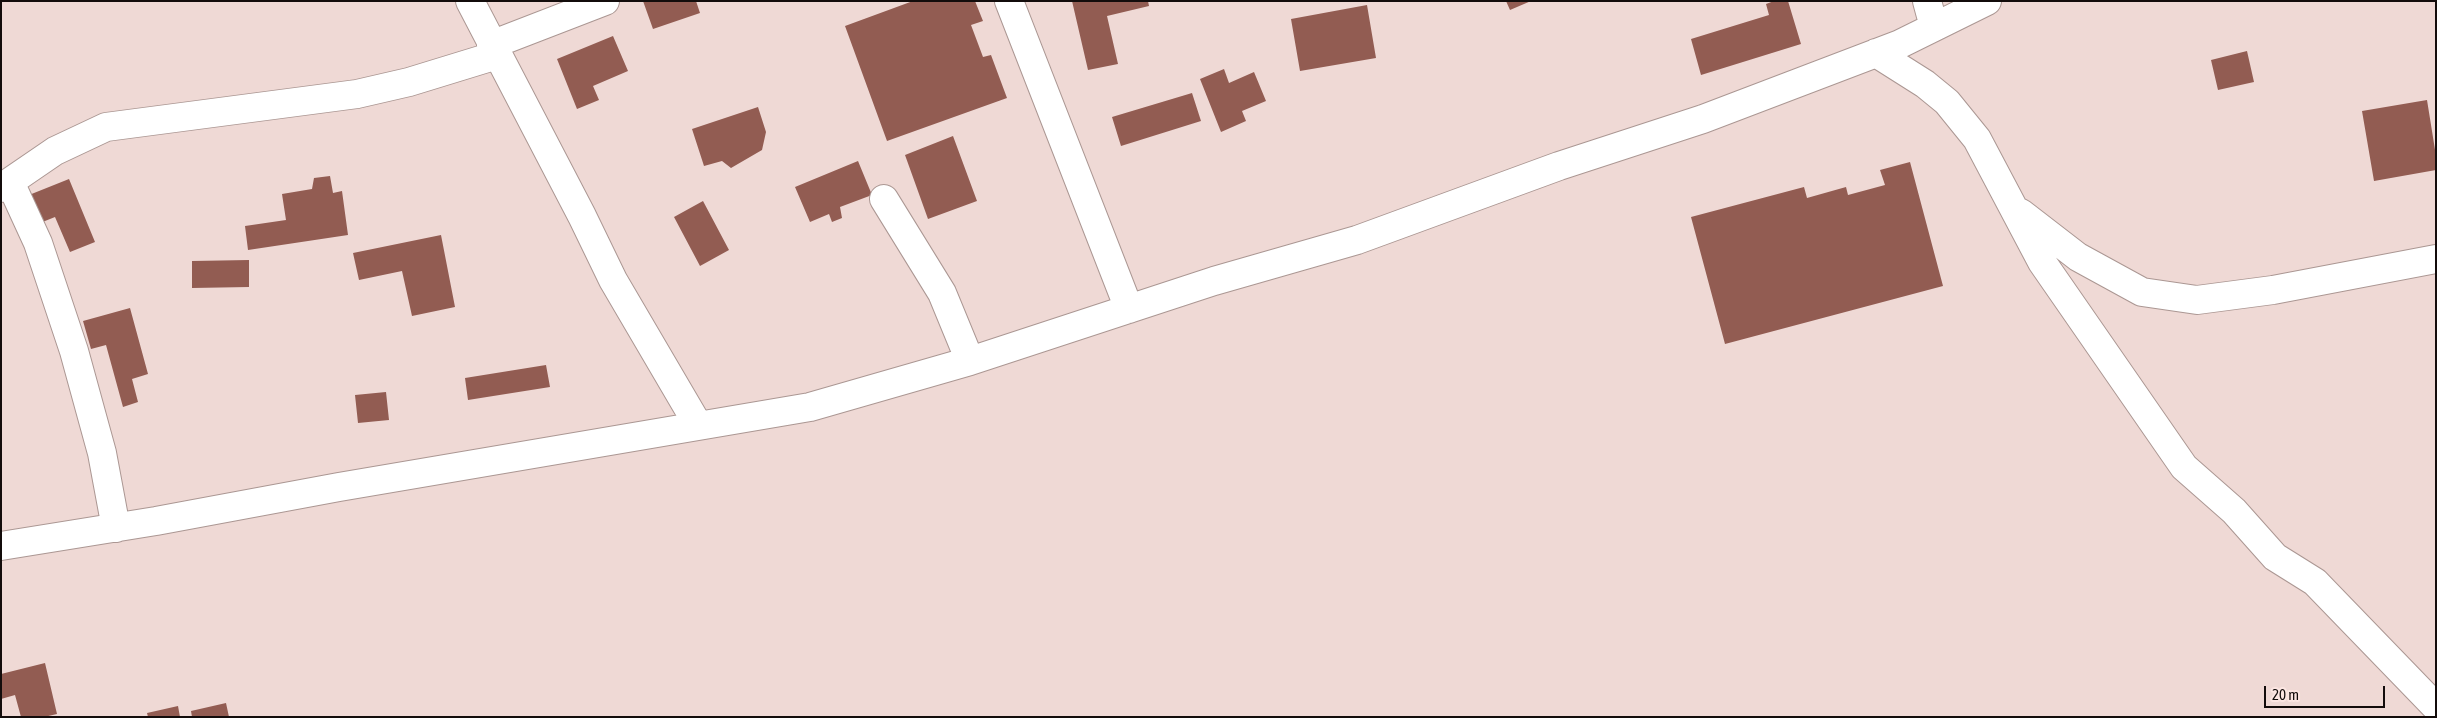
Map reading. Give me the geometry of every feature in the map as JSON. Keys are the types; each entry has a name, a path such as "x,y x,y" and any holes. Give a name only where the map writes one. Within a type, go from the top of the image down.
{"street":[{"path":"470,1 582,216 613,280 657,359 698,425"},
{"path":"116,528 102,453 74,351 38,243 6,185 56,151 106,127 357,94 409,82 494,50 604,1"},
{"path":"1009,1 1128,309"},
{"path":"1,546 116,528 339,487 810,407 970,360 1214,281 1357,240 1559,166 1703,119 1876,53 1931,14 1987,1"},
{"path":"1876,53 1926,84 1947,102 1977,139 2042,262 2184,467 2234,511 2275,557 2315,582 2436,707"},
{"path":"884,199 942,293 970,360"},
{"path":"2013,207 2078,257 2142,292 2198,300 2273,290 2436,258"}],"building":[{"path":"643,1 696,1 700,13 653,29"},
{"path":"913,1 975,1 983,21 971,25 983,57 991,55 1007,98 887,141 845,26"},
{"path":"1072,1 1148,1 1149,6 1107,16 1118,64 1088,70"},
{"path":"1506,1 1531,1 1510,10"},
{"path":"1774,1 1788,1 1801,44 1701,75 1691,39 1769,15 1766,4"},
{"path":"1367,5 1376,58 1300,71 1291,19"},
{"path":"613,36 628,71 593,86 599,100 577,109 557,59"},
{"path":"2247,51 2254,82 2218,90 2211,60"},
{"path":"1224,69 1229,83 1254,72 1266,101 1242,111 1246,121 1221,132 1200,79"},
{"path":"1192,93 1201,121 1121,146 1112,117"},
{"path":"2427,100 2436,156 2436,170 2374,181 2362,111"},
{"path":"758,107 766,132 762,150 731,168 722,161 704,166 692,129"},
{"path":"953,136 977,201 928,219 905,155"},
{"path":"858,161 872,195 840,207 842,218 832,222 829,214 810,222 795,187"},
{"path":"1910,162 1943,286 1725,344 1691,217 1804,187 1807,198 1846,187 1848,195 1885,185 1880,170"},
{"path":"330,176 333,193 342,191 348,235 248,250 245,226 286,220 282,194 312,189 314,178"},
{"path":"69,179 95,242 70,252 55,217 40,223 29,195"},
{"path":"703,201 729,250 700,266 674,217"},
{"path":"441,235 455,307 412,316 402,271 359,280 353,253"},
{"path":"249,260 249,287 192,288 192,261"},
{"path":"130,308 148,374 132,379 138,402 123,407 106,345 91,349 83,321"},
{"path":"546,365 550,387 468,400 465,378"},
{"path":"386,392 389,420 358,423 355,395"},
{"path":"45,663 57,714 44,717 21,717 15,695 1,699 1,674"},
{"path":"226,703 229,717 192,717 191,711"},
{"path":"178,706 180,717 148,717 147,713"}]}
